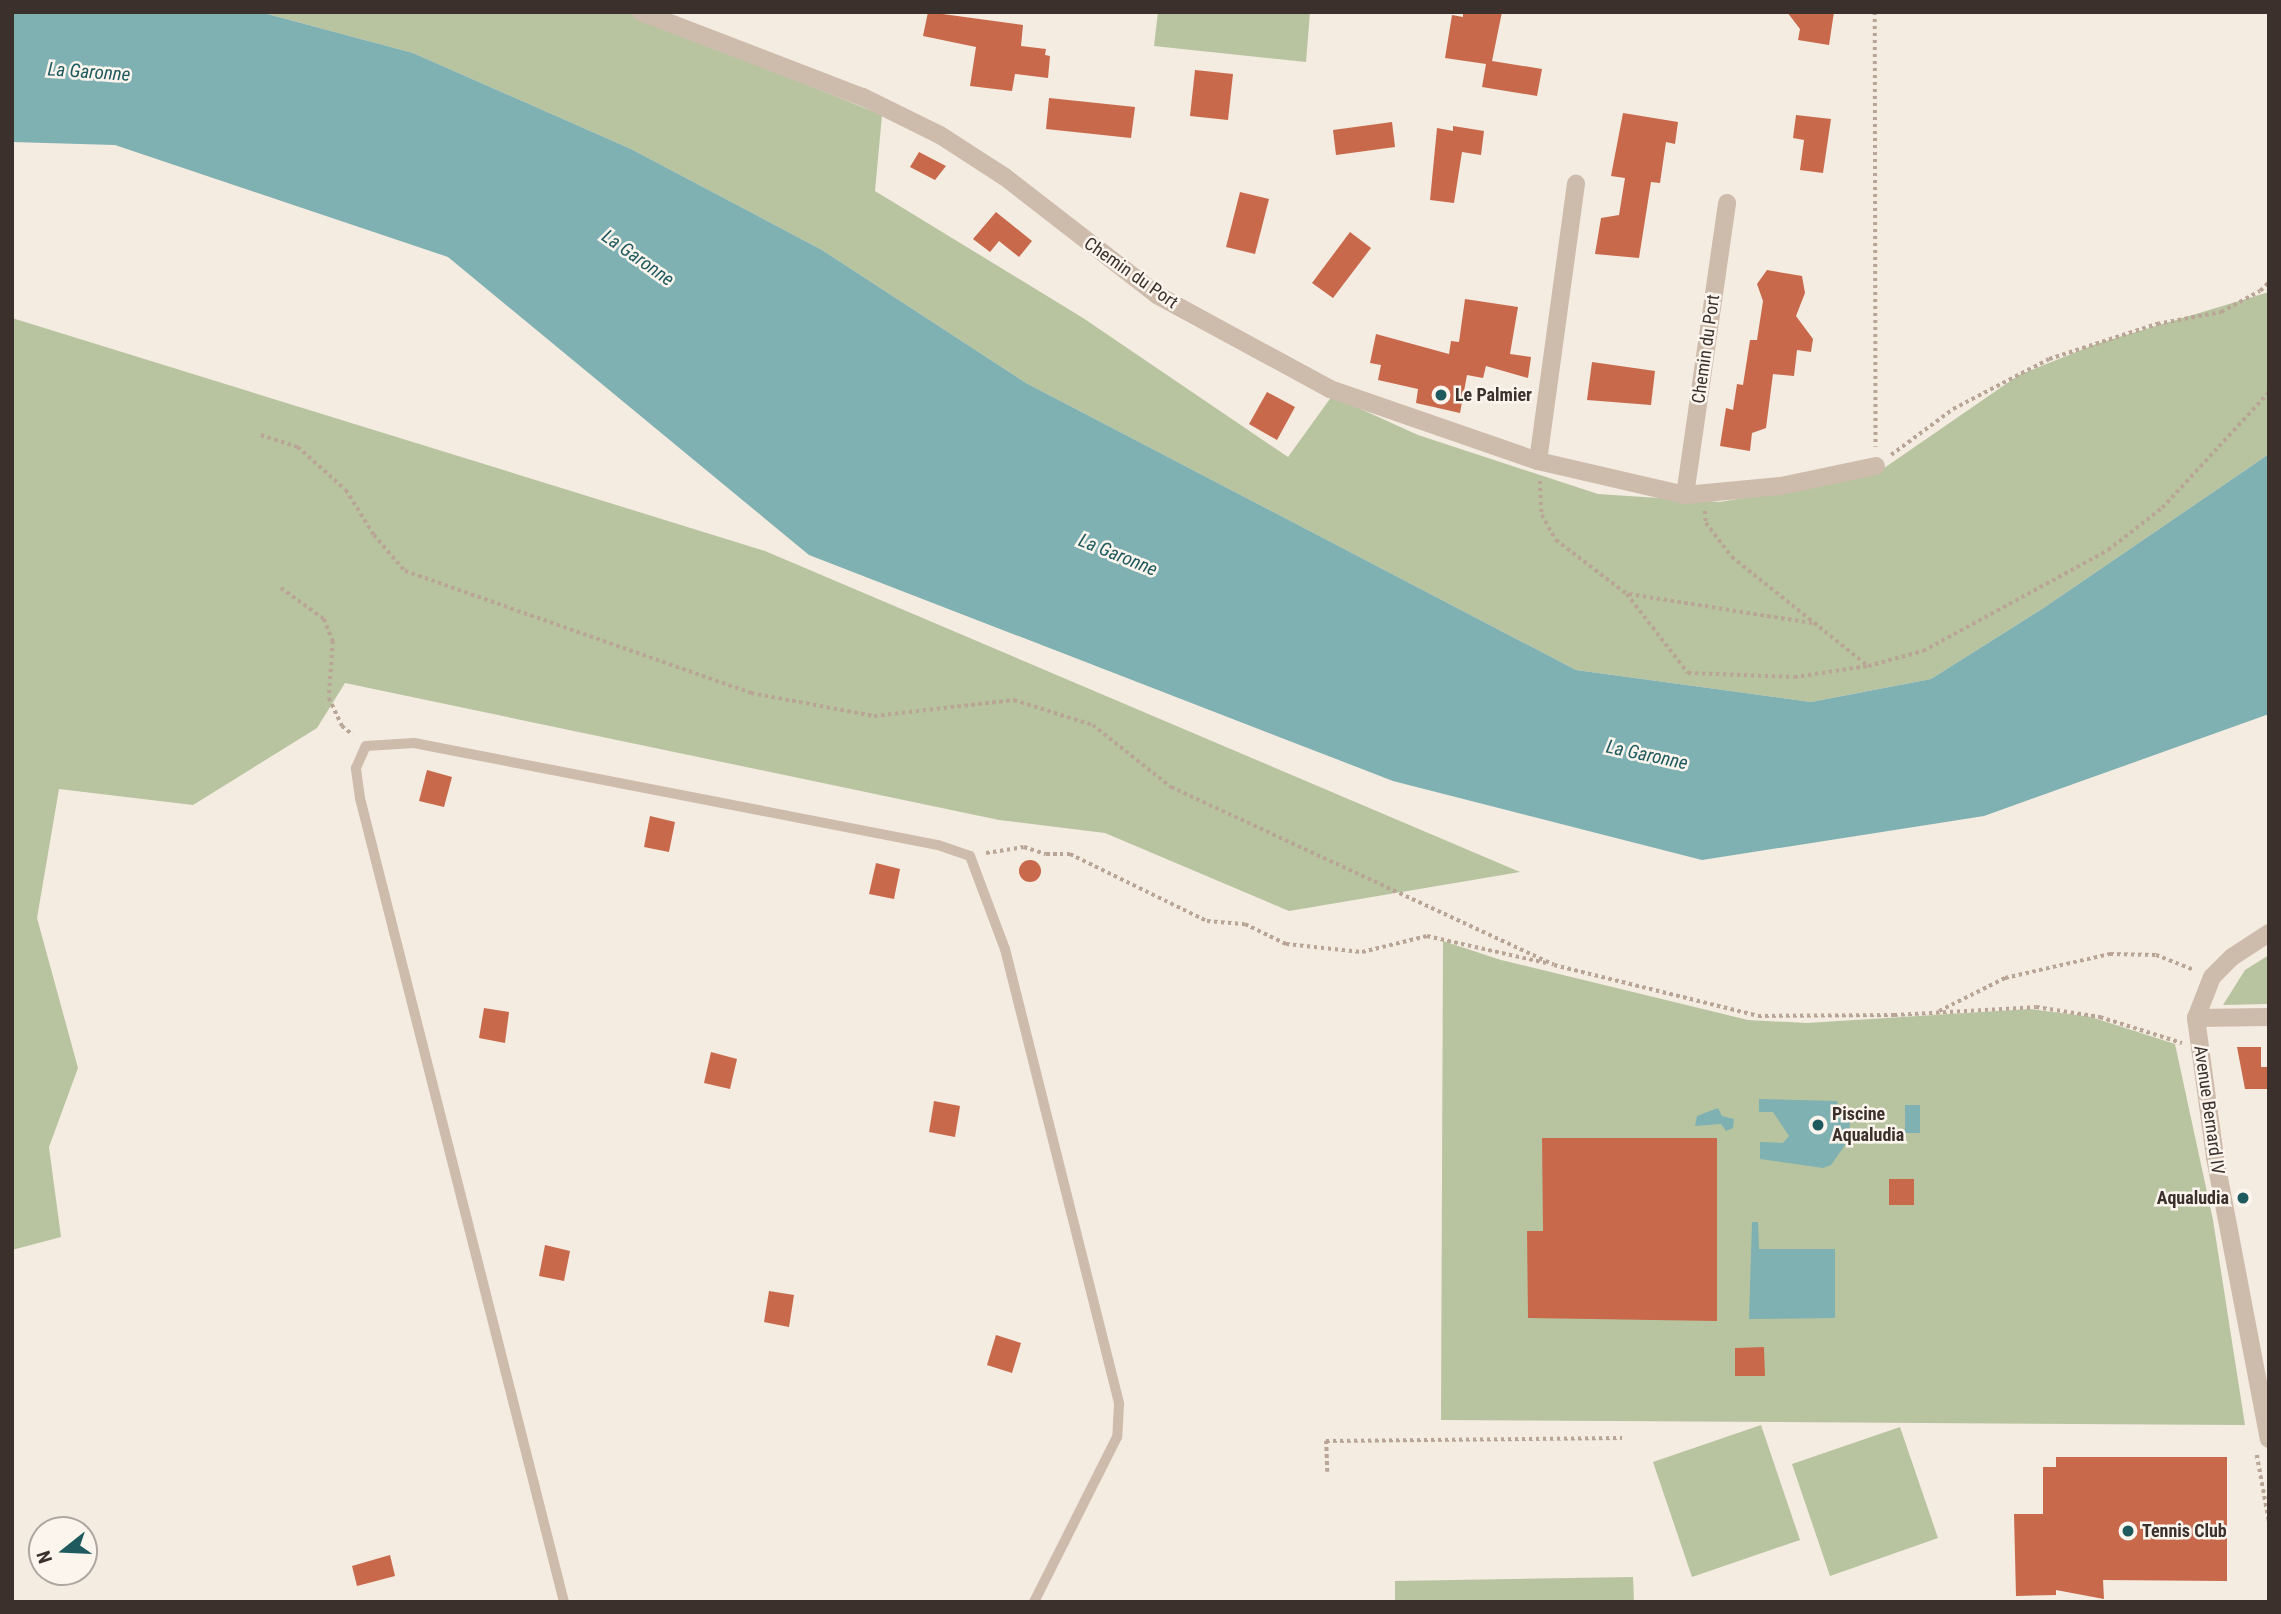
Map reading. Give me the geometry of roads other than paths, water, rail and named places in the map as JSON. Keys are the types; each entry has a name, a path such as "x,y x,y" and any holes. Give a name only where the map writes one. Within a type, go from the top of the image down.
{"street":[{"name":"Chemin du Port","path":"641,12 863,97 940,135 1005,177 1157,295 1331,389 1538,461 1685,495 1782,486 1876,466"},
{"path":"1538,461 1576,184"},
{"name":"Chemin du Port","path":"1685,495 1727,203"},
{"name":"Avenue Bernard IV","path":"2269,933 2240,950 2212,977 2196,1018 2215,1157 2261,1351 2269,1439"},
{"path":"2196,1018 2269,1017"}],"lane":[{"path":"564,1602 360,798 356,768 366,746 427,746 938,845 970,856 1005,948 1119,1404 1117,1437 1034,1602"}],"water":[{"name":"La Garonne","path":"12,12 260,12 413,53 631,149 822,250 1026,383 1576,670 1811,702 1931,679 2045,607 2269,454 2269,714 1984,816 1702,860 1393,781 809,555 448,257 115,145 12,142"},
{"path":"1759,1099 1837,1101 1841,1114 1851,1116 1848,1141 1831,1165 1823,1168 1760,1159 1760,1142 1783,1143 1789,1136 1773,1112 1759,1112"},
{"path":"1905,1105 1920,1105 1920,1133 1905,1133"},
{"path":"1718,1108 1722,1116 1734,1119 1733,1128 1726,1131 1721,1124 1695,1126 1697,1116"},
{"path":"1752,1222 1758,1222 1759,1249 1835,1249 1835,1318 1749,1319"}],"place":[{"name":"Le Palmier","path":"1441,395"},
{"name":"Piscine Aqualudia","path":"1818,1125"},
{"name":"Aqualudia","path":"2243,1198"},
{"name":"Tennis Club","path":"2128,1531"}]}
